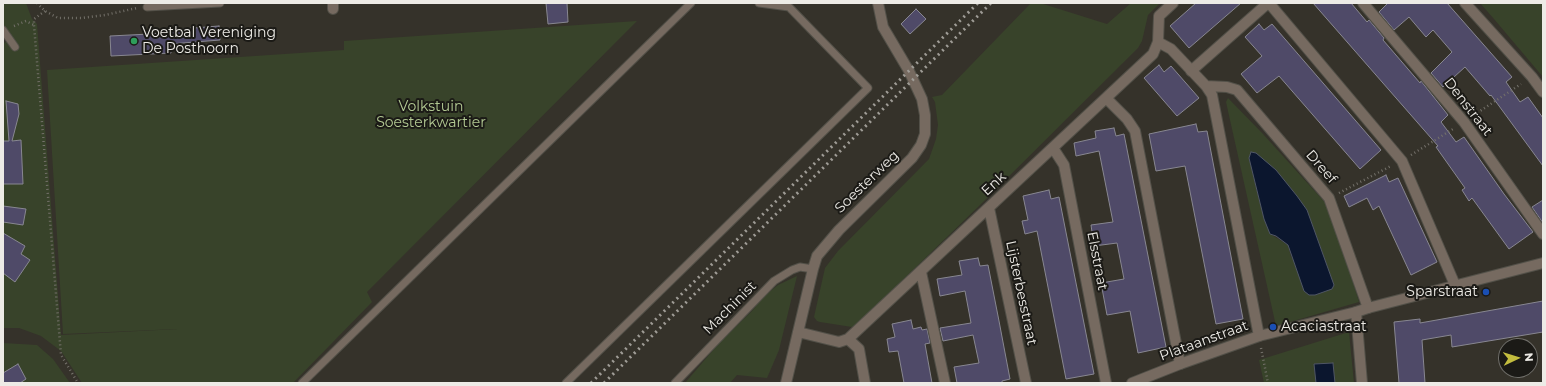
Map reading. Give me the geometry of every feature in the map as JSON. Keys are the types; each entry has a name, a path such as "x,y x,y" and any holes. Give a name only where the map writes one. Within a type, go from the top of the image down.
{"street":[{"name":"Soesterweg","path":"786,383 817,256 839,230 912,158 921,146 925,134 925,115 922,99 909,71 883,27 878,3"},
{"path":"1173,3 1159,16 1158,42 1171,49 1206,86 1212,95 1259,336"},
{"path":"1191,71 1269,3 1402,161 1455,285"},
{"name":"Denstraat","path":"1363,3 1464,122 1543,234"},
{"path":"1465,3 1532,77 1543,92"},
{"name":"Enk","path":"848,339 1152,54 1158,42"},
{"name":"Dreef","path":"1206,86 1227,87 1237,90 1329,198 1368,308"},
{"path":"1106,98 1127,119 1135,131 1180,364"},
{"name":"Elsstraat","path":"1053,148 1064,165 1106,383"},
{"name":"Lijsterbesstraat","path":"989,208 1026,383"},
{"name":"Plataanstraat","path":"1132,383 1259,336 1543,263"},
{"path":"921,272 945,383"},
{"path":"1356,312 1362,383"},
{"path":"798,332 839,342 848,339 859,349 865,383"}],"lane":[{"path":"147,7 220,3"},
{"path":"302,383 691,3"},
{"path":"566,383 868,88 789,7 760,3"},
{"path":"4,30 15,48"},
{"name":"Machinist","path":"675,383 774,281 796,268 800,267 813,269"}],"path":[{"path":"37,3 45,11 58,18 81,18 147,7"},
{"path":"45,11 34,19 34,25 60,355 78,383"},
{"path":"4,30 26,21 34,25"},
{"path":"1329,198 1402,161 1532,77"},
{"path":"1259,336 1268,383"}],"green space":[{"name":"Volkstuin Soesterkwartier","path":"3,3 26,3 32,19 37,24 61,335 178,329 63,334 47,70 344,50 344,41 637,21 367,292 372,302 293,383 82,383 61,351 41,336 19,328 3,328 3,44 9,39 3,30"},
{"path":"1031,3 1040,3 1107,24 1131,3 1160,3 1148,15 1142,41 1138,48 977,208 855,326 852,327 817,321 814,317 825,268 838,251 929,159 936,139 938,125 935,102 932,97 942,95"},
{"path":"1480,3 1543,3 1543,77 1494,19"},
{"path":"1228,98 1330,208 1359,302 1276,326 1226,102","holes":["1251,152 1276,170 1307,210 1334,285 1332,289 1291,257 1288,245 1270,234 1264,219 1249,158"]},
{"path":"797,276 779,350 767,378 737,375 730,383 685,383 720,342 752,311 763,297 778,285"},
{"path":"1349,332 1354,383 1335,383 1333,363 1315,364 1316,383 1264,383 1259,360"},
{"path":"3,343 37,345 53,359 70,383 3,383"}],"water":[{"path":"1251,152 1256,153 1276,170 1307,210 1334,285 1332,289 1315,295 1309,295 1304,291 1288,245 1276,236 1270,234 1264,219 1249,158"},
{"path":"1333,363 1335,383 1316,383 1314,364"}],"building":[{"path":"546,3 567,3 568,22 548,24"},
{"path":"1196,3 1241,3 1189,48 1170,26"},
{"path":"1313,3 1351,3 1367,22 1369,20 1384,38 1383,40 1420,83 1421,81 1448,115 1441,122 1456,142 1464,137 1533,232 1509,249 1472,198 1469,201 1462,190 1465,188 1436,147 1438,146"},
{"path":"1388,3 1447,3 1512,77 1506,82 1520,102 1528,97 1543,118 1543,166 1491,95 1490,96 1465,67 1443,87 1431,73 1452,52 1433,30 1426,37 1409,17 1394,30 1379,12"},
{"path":"916,9 926,19 910,34 901,24"},
{"path":"1259,24 1264,30 1272,24 1381,150 1360,169 1279,76 1257,93 1241,74 1262,56 1245,37"},
{"path":"219,26 220,40 170,44 171,53 111,56 110,36 169,33 169,30"},
{"path":"1159,65 1164,72 1171,66 1199,98 1177,116 1144,78"},
{"path":"6,101 18,104 19,114 12,141 21,140 23,184 3,184 3,141 9,141"},
{"path":"1196,124 1198,132 1207,131 1243,319 1216,324 1185,166 1156,171 1149,134"},
{"path":"1114,128 1116,136 1124,134 1166,347 1138,353 1130,311 1107,315 1101,283 1124,279 1117,243 1094,246 1091,225 1113,222 1099,151 1076,156 1074,143 1096,138 1095,131"},
{"path":"1386,175 1389,182 1398,178 1437,262 1411,275 1379,206 1373,210 1367,198 1349,207 1344,196"},
{"path":"1049,190 1051,199 1059,197 1094,374 1066,379 1037,231 1025,234 1022,221 1028,220 1023,196"},
{"path":"1543,200 1543,223 1532,207"},
{"path":"3,206 26,209 23,225 3,222"},
{"path":"3,233 25,246 21,254 30,260 15,282 3,273"},
{"path":"978,258 980,266 988,265 999,321 1010,379 1002,381 1002,383 957,383 954,367 979,363 973,335 943,341 940,328 971,323 965,291 940,296 937,279 962,275 959,261"},
{"path":"1543,301 1543,332 1498,338 1498,339 1452,347 1451,335 1422,340 1425,383 1399,383 1394,322 1420,319 1420,323"},
{"path":"911,320 913,329 921,327 922,330 927,329 930,343 925,344 932,383 904,383 898,351 889,352 887,339 895,337 892,324"},
{"path":"18,364 26,379 20,383 3,383 3,373"}],"railway":[{"path":"591,383 978,3"},
{"path":"604,383 991,3"}],"place":[{"name":"Voetbal Vereniging De Posthoorn","path":"134,41"},
{"name":"Sparstraat","path":"1486,292"},
{"name":"Acaciastraat","path":"1273,327"}]}
